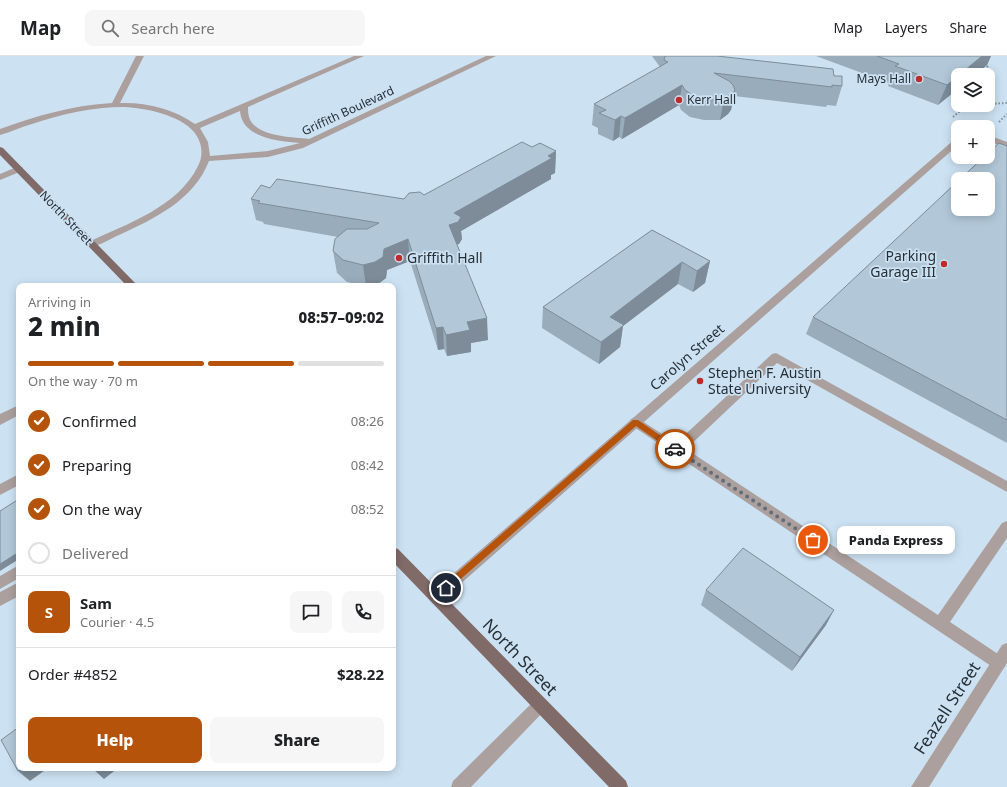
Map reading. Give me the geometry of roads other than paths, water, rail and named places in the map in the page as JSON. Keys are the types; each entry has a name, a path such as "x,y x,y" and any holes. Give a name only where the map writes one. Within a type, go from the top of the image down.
{"main road":[{"name":"North Street","path":"0,150 130,283"},
{"name":"North Street","path":"396,556 620,787"}],"street":[{"path":"115,105 140,56"},
{"path":"195,127 360,56"},
{"name":"Griffith Boulevard","path":"205,159 278,152 311,141 492,56"},
{"path":"0,132 58,113 95,106 115,105 134,105 154,109 178,117 195,127 203,140 206,149 205,159 198,176 178,197 164,208 91,244"},
{"path":"244,106 243,114 245,119 255,129 281,138 311,141"},
{"path":"995,141 1007,145"},
{"name":"Carolyn Street","path":"436,597 951,147"},
{"path":"0,177 19,169"},
{"path":"677,450 776,357 1007,487"},
{"path":"0,420 16,411"},
{"path":"635,422 940,624 1003,656"},
{"path":"0,490 16,481"},
{"path":"940,624 1007,527"},
{"path":"0,583 16,573"},
{"path":"0,600 16,590"},
{"name":"Feazell Street","path":"920,787 1003,656"},
{"path":"459,787 540,705"}],"place":[{"name":"Mays Hall","path":"919,79"},
{"name":"Kerr Hall","path":"679,100"},
{"name":"Griffith Hall","path":"399,258"},
{"name":"Parking Garage III","path":"944,264"},
{"name":"Stephen F. Austin State University","path":"700,381"},
{"name":"Panda Express","path":"813,540"}]}
